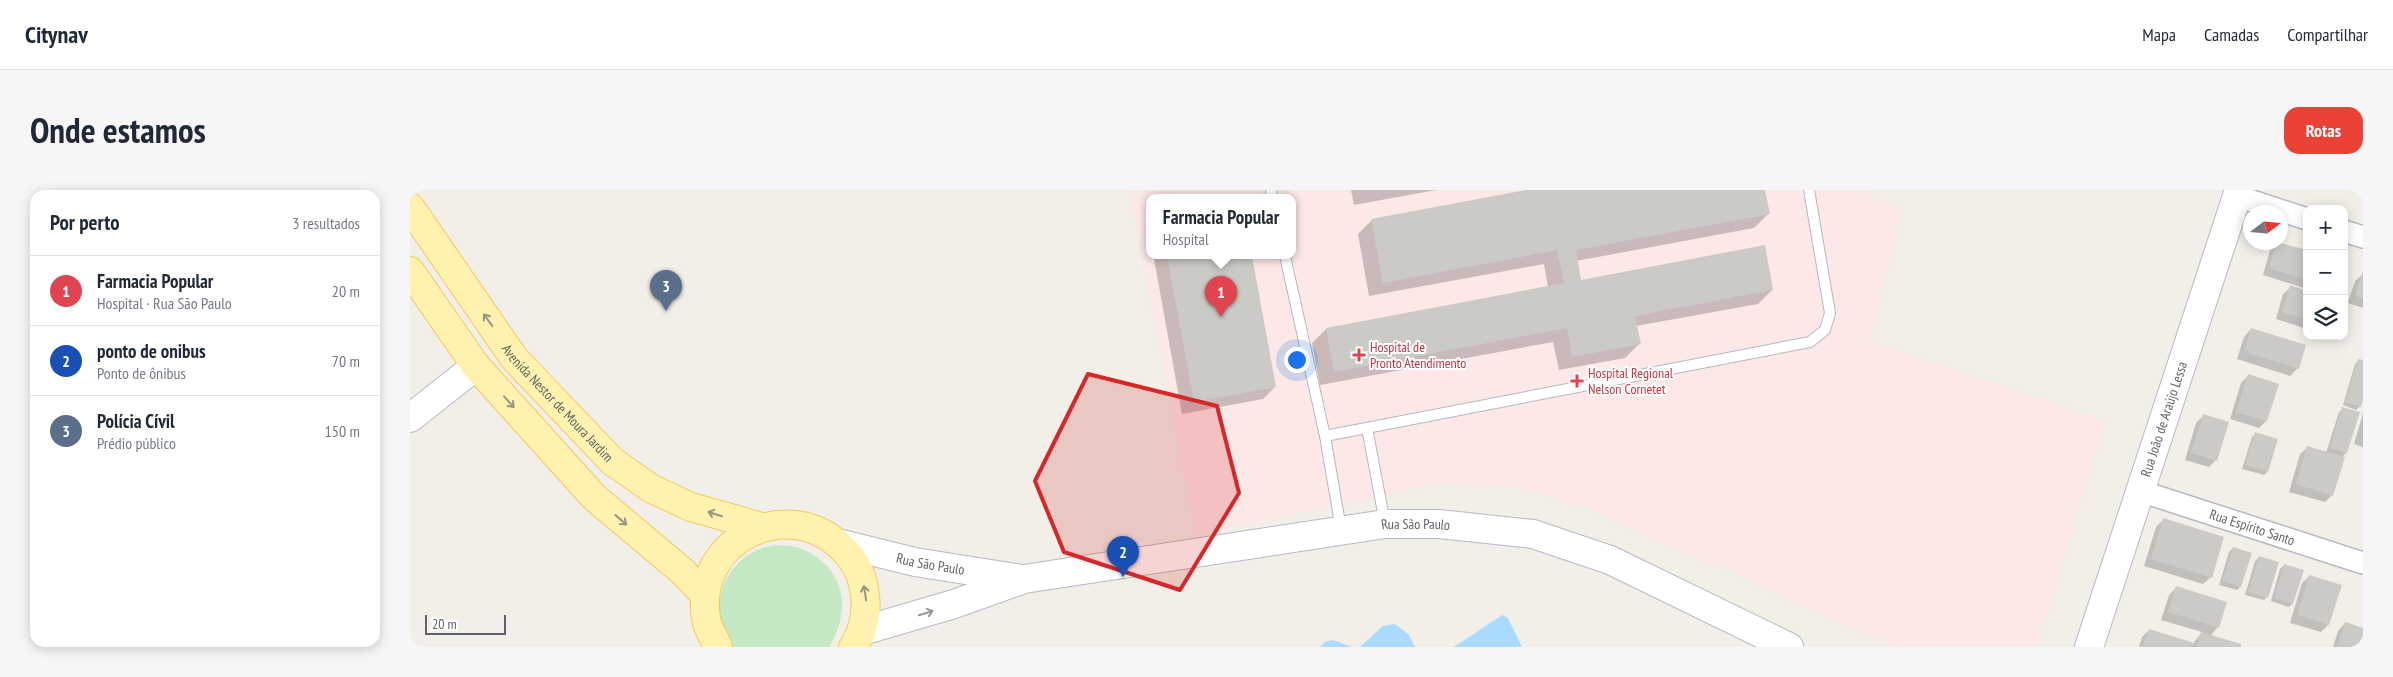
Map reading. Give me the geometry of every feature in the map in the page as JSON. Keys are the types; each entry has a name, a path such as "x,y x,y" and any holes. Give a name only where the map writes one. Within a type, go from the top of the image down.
{"main road":[{"name":"Avenida Nestor de Moura Jardim","path":"410,207 514,358 613,462 652,489 691,507 762,527"},
{"path":"410,271 476,366 594,497 682,571 706,595"},
{"name":"Avenida Nestor de Moura Jardim","path":"718,647 708,623 706,595 709,577 720,557 738,538 762,527 789,523 815,529 838,543 853,560 863,580 866,603 858,641"}],"street":[{"path":"2238,193 2303,217"},
{"name":"Rua João de Araújo Lessa","path":"2089,647 2238,193"},
{"path":"2348,232 2363,238"},
{"path":"410,418 476,366"},
{"name":"Rua Espírito Santo","path":"2140,490 2363,564"},
{"name":"Rua São Paulo","path":"858,641 1024,579 1385,524 1438,524 1533,534 1610,560 1789,647"},
{"name":"Rua São Paulo","path":"838,543 915,562 1024,579"}],"lane":[{"path":"1325,436 1810,342 1825,330 1830,313 1810,190"},
{"path":"1286,259 1325,436 1341,530"},
{"path":"1367,428 1385,524"}],"highlighted area":[{"path":"1088,374 1217,406 1239,493 1180,590 1064,552 1035,481"}],"shaded area":[{"name":"Hospital Regional Nelson Cornetet","path":"1129,190 1871,190 1870,198 1903,207 1870,342 2105,421 2037,647 1896,647 1586,508 1524,488 1436,484 1197,535"}],"green space":[{"path":"775,545 796,547 814,556 826,565 835,577 840,589 841,617 829,647 733,647 726,634 721,621 720,608 725,582 741,560 755,551"}],"water":[{"path":"1502,615 1508,618 1522,647 1454,647"},
{"path":"1395,624 1409,635 1415,647 1360,647 1383,626"},
{"path":"1333,640 1352,647 1320,647 1325,642"}],"building":[{"path":"1526,190 1765,190 1770,214 1576,250 1581,280 1765,245 1773,290 1635,316 1641,344 1572,357 1567,328 1334,372 1326,328 1564,283 1557,250 1383,283 1371,219"},
{"path":"2288,245 2303,249 2303,279 2269,268 2275,250 2288,250"},
{"path":"1168,259 1253,259 1276,387 1194,402"},
{"path":"2363,270 2363,298 2355,296"},
{"path":"2290,285 2303,290 2303,318 2282,312"},
{"path":"2251,328 2306,345 2299,369 2244,352"},
{"path":"2358,359 2363,360 2363,400 2361,407 2345,402"},
{"path":"2248,374 2279,384 2267,421 2236,412"},
{"path":"2342,407 2360,412 2347,453 2330,448"},
{"path":"2203,414 2229,422 2217,461 2191,453"},
{"path":"2255,432 2278,439 2268,472 2245,465"},
{"path":"2307,446 2345,457 2333,496 2296,484"},
{"path":"2163,518 2224,537 2212,578 2151,559"},
{"path":"2233,547 2252,553 2241,587 2222,581"},
{"path":"2259,556 2279,562 2268,598 2248,592"},
{"path":"2284,564 2304,570 2293,604 2274,598"},
{"path":"2309,575 2342,585 2329,625 2297,615"},
{"path":"2176,586 2227,602 2219,628 2168,612"},
{"path":"2345,622 2363,628 2363,647 2337,647"},
{"path":"2149,629 2194,643 2193,647 2143,647"},
{"path":"2201,632 2241,644 2241,647 2196,647"}],"place":[{"name":"Polícia Cívil","path":"666,311"},
{"name":"Farmacia Popular","path":"1221,317"},
{"name":"Hospital de Pronto Atendimento","path":"1359,355"},
{"name":"Hospital Regional Nelson Cornetet","path":"1577,381"},
{"name":"ponto de onibus","path":"1123,577"}]}
